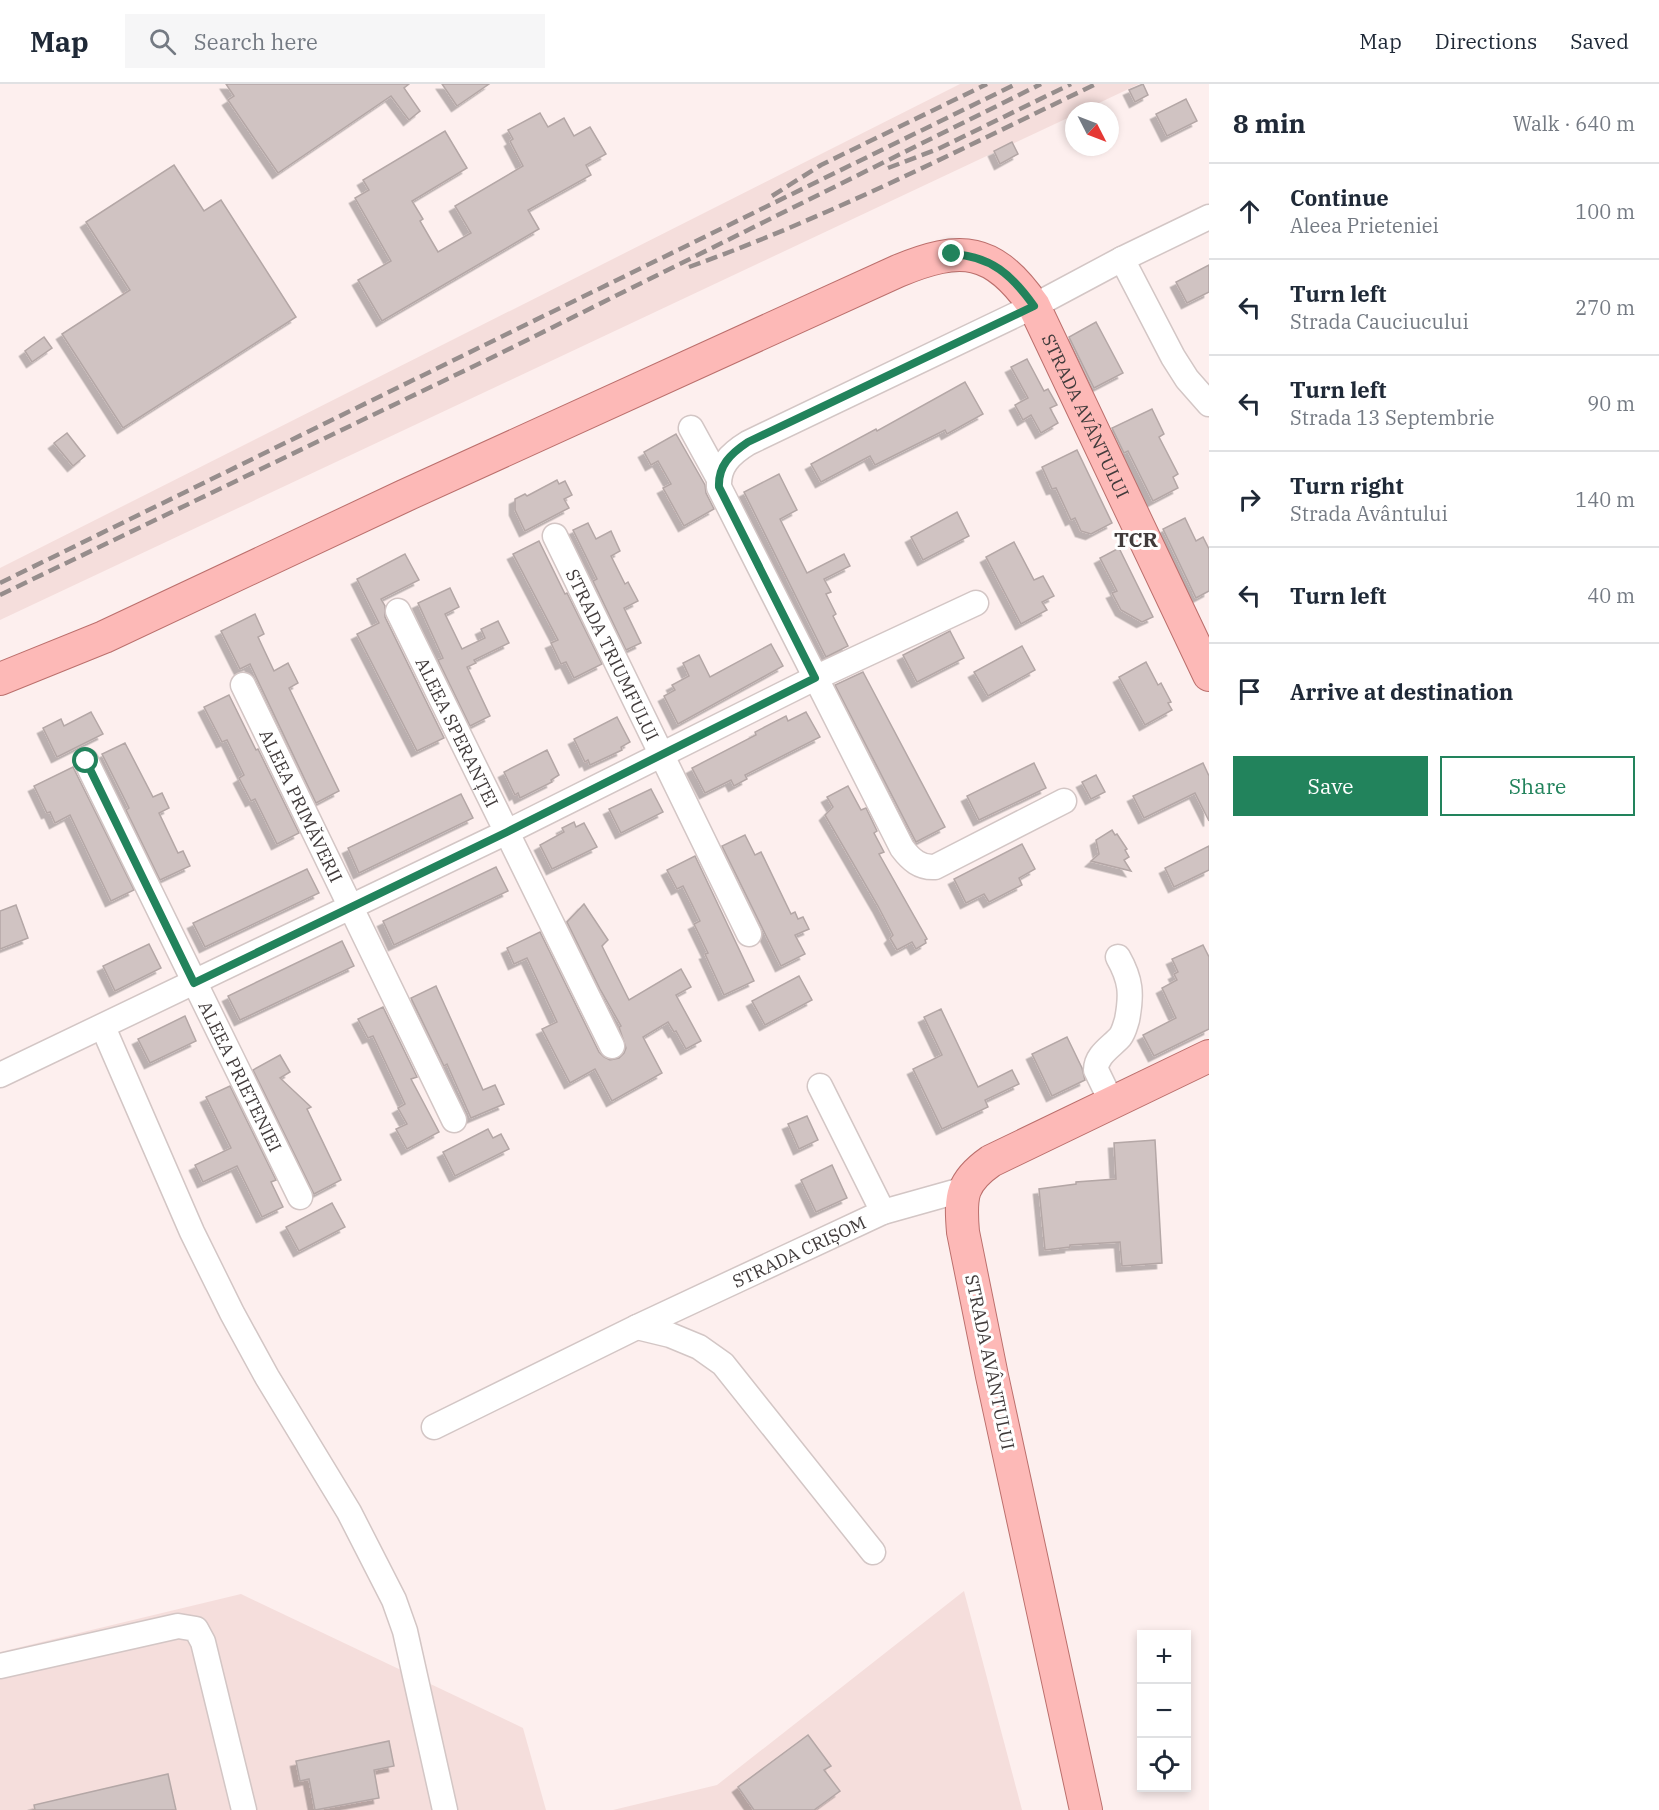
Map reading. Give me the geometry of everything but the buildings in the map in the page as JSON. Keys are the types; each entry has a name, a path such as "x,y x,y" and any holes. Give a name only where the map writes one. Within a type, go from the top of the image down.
{"main road":[{"name":"STRADA AVÂNTULUI","path":"0,679 104,637 404,496 898,271 927,259 952,254 970,255 996,266 1018,284 1034,306 1209,675"},
{"path":"965,1189 974,1173 991,1161 1209,1056"},
{"name":"STRADA AVÂNTULUI","path":"965,1189 961,1208 963,1232 1086,1810"}],"street":[{"path":"1064,801 935,867 927,867 910,859 902,848 719,487 723,469 748,442 1034,306 1122,259 1209,217"},
{"path":"1122,259 1173,357 1207,399"},
{"path":"691,428 723,469"},
{"name":"STRADA TRIUMFULUI","path":"555,536 749,934"},
{"path":"0,1075 507,832 815,678 976,603"},
{"name":"ALEEA SPERANȚEI","path":"398,611 612,1046"},
{"name":"ALEEA PRIMĂVERII","path":"243,685 454,1120"},
{"name":"ALEEA PRIETENIEI","path":"86,761 300,1197"},
{"path":"1112,1103 1096,1070 1096,1065 1101,1056 1123,1034 1128,1015 1130,988 1127,974 1118,957"},
{"path":"103,1027 192,1232 232,1313 267,1377 349,1512 394,1600 405,1631 445,1810"},
{"path":"820,1086 883,1212"},
{"name":"STRADA CRIȘOM","path":"434,1427 637,1327 883,1212 965,1189"},
{"path":"637,1327 669,1335 699,1347 723,1364 873,1552"},
{"path":"0,1666 178,1626 196,1629 203,1642 244,1810"}],"shaded area":[{"path":"960,84 1139,84 1101,102 1065,102 1065,119 0,620 0,568"},
{"path":"964,1591 1022,1810 613,1810 717,1785"},
{"path":"241,1594 523,1728 546,1810 0,1810 0,1652"}],"railway":[{"path":"772,196 821,165 987,84"},
{"path":"0,583 1016,84"},
{"path":"0,595 497,355 1041,84"},
{"path":"888,168 938,149 1071,84"},
{"path":"689,267 844,204 1096,84"}],"district":[{"name":"TCR","path":"1136,539"}],"route":[{"path":"86,761 194,983 507,832 815,678 719,487 721,468 735,451 748,442 1034,306 1018,284 996,266 970,255 952,254"}]}
